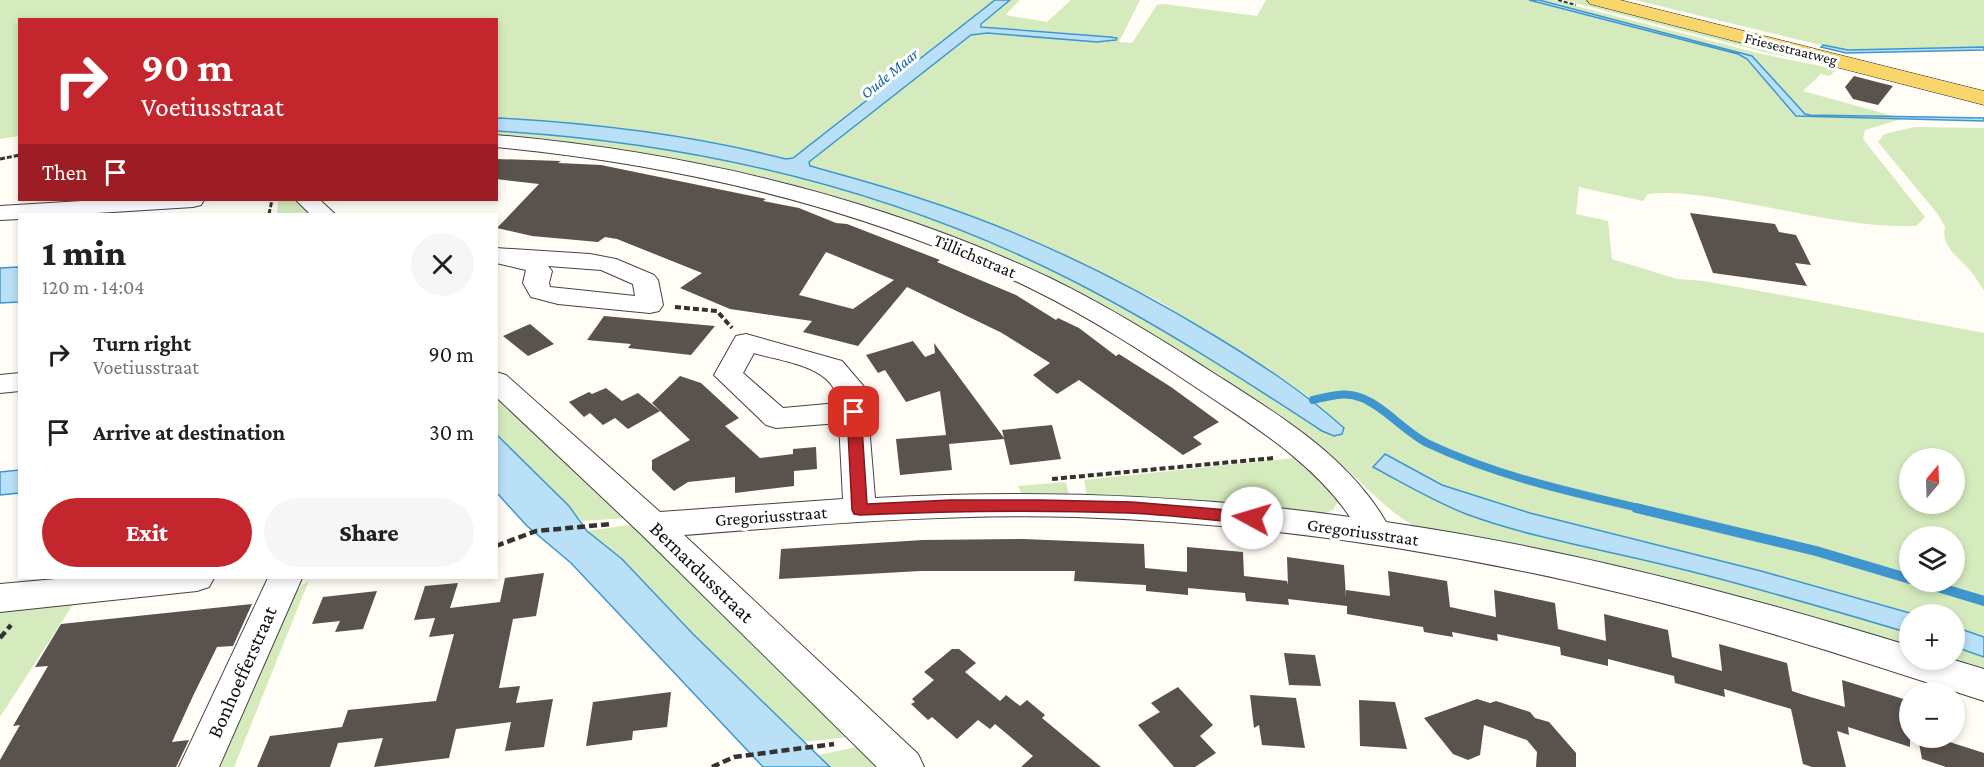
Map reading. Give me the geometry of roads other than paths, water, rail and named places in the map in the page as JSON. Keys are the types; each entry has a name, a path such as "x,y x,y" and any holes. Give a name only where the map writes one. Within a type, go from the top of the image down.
{"main road":[{"name":"Friesestraatweg","path":"1597,0 1984,98"}],"street":[{"name":"Tillichstraat","path":"498,141 588,149 711,170 831,201 935,238 1042,285 1113,323 1222,392 1308,455 1333,476 1359,505 1376,534"},
{"path":"0,213 178,201"},
{"path":"309,201 322,213"},
{"path":"498,255 607,264 645,280 650,305 558,296 540,292 536,283 539,271 535,265 498,256"},
{"path":"854,412 776,418 728,375 746,342 831,367 852,389 854,412 860,510"},
{"path":"0,384 18,382"},
{"name":"Bernardusstraat","path":"498,383 653,525 904,767"},
{"name":"Gregoriusstraat","path":"653,525 951,506 1132,508 1275,520 1491,552 1689,596 1826,635 1984,685"},
{"path":"0,598 92,583 175,579"},
{"name":"Bonhoefferstraat","path":"200,767 285,579"}],"water":[{"path":"995,0 1010,0 981,24 981,27 1117,38 1097,42 987,33 971,35 809,162 810,166 892,189 996,225 1108,276 1180,315 1298,390 1344,428 1342,434 1334,436 1322,431 1168,334 1073,281 935,220 864,196 720,159 572,137 498,131 498,118 642,131 715,143 786,159 793,158"},
{"path":"1529,0 1539,0 1752,56 1805,114 1984,118 1984,121 1796,116 1747,59 1738,54"},
{"path":"1823,45 1848,50 1984,47 1984,50 1846,53 1821,47"},
{"path":"18,267 18,302 0,303 0,268"},
{"path":"498,436 569,506 587,531 622,559 693,634 830,767 763,767 571,563 527,526 498,494"},
{"path":"1385,454 1442,485 1530,513 1761,571 1899,610 1899,630 1735,583 1492,523 1418,492 1373,467"},
{"path":"18,470 18,493 0,495 0,472"},
{"path":"1965,630 1984,637 1984,657 1965,650"}],"waterway":[{"path":"1313,400 1338,395 1356,396 1379,407 1420,439 1455,455 1534,482 1643,509"},
{"path":"1636,508 1816,551 1899,576"},
{"path":"1954,592 1984,601"}],"water label":[{"name":"Oude Maar","path":"889,73"}]}
